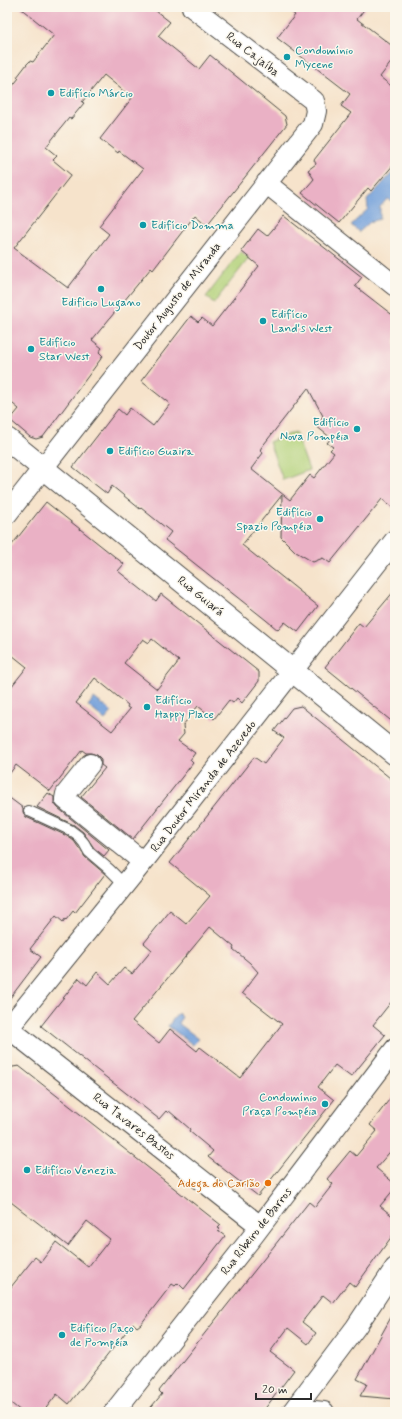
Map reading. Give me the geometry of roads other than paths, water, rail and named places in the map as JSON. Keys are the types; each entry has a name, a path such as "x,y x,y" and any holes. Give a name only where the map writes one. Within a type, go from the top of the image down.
{"street":[{"name":"Rua Cajaíba","path":"192,7 314,102"},
{"name":"Doutor Augusto de Miranda","path":"7,514 42,467 313,124 316,111 314,102"},
{"path":"266,182 395,286"},
{"name":"Rua Guiará","path":"7,439 395,754"},
{"name":"Rua Doutor Miranda de Azevedo","path":"7,1028 125,885 395,540"},
{"path":"90,764 66,794 65,799 143,862"},
{"name":"Rua Tavares Bastos","path":"7,1028 260,1226"},
{"name":"Rua Ribeiro de Barros","path":"114,1412 260,1226 395,1049"},
{"path":"294,1411 356,1326 395,1268"},
{"path":"294,1411 324,1412"}],"lane":[{"path":"29,811 70,830 78,836 89,852 125,885"}],"water":[{"path":"395,170 395,201 394,202 387,199 380,207 380,219 370,222 359,232 351,225 368,209 367,200"},
{"path":"94,698 112,712 105,720 88,706"},
{"path":"178,1013 182,1017 178,1023 199,1039 193,1045 168,1026"}],"place":[{"name":"Condomínio Mycene","path":"287,57"},
{"name":"Edifício Márcio","path":"51,93"},
{"name":"Edifício Domma","path":"143,225"},
{"name":"Edifício Lugano","path":"101,289"},
{"name":"Edifício Land's West","path":"263,321"},
{"name":"Edifício Star West","path":"31,349"},
{"name":"Edifício Nova Pompéia","path":"357,429"},
{"name":"Edifício Guaira","path":"110,451"},
{"name":"Edifício Spazio Pompéia","path":"320,519"},
{"name":"Edifício Happy Place","path":"147,707"},
{"name":"Condomínio Praça Pompéia","path":"325,1104"},
{"name":"Edifício Venezia","path":"27,1170"},
{"name":"Adega do Carlão","path":"268,1183"},
{"name":"Edifício Paço de Pompéia","path":"62,1335"}]}
